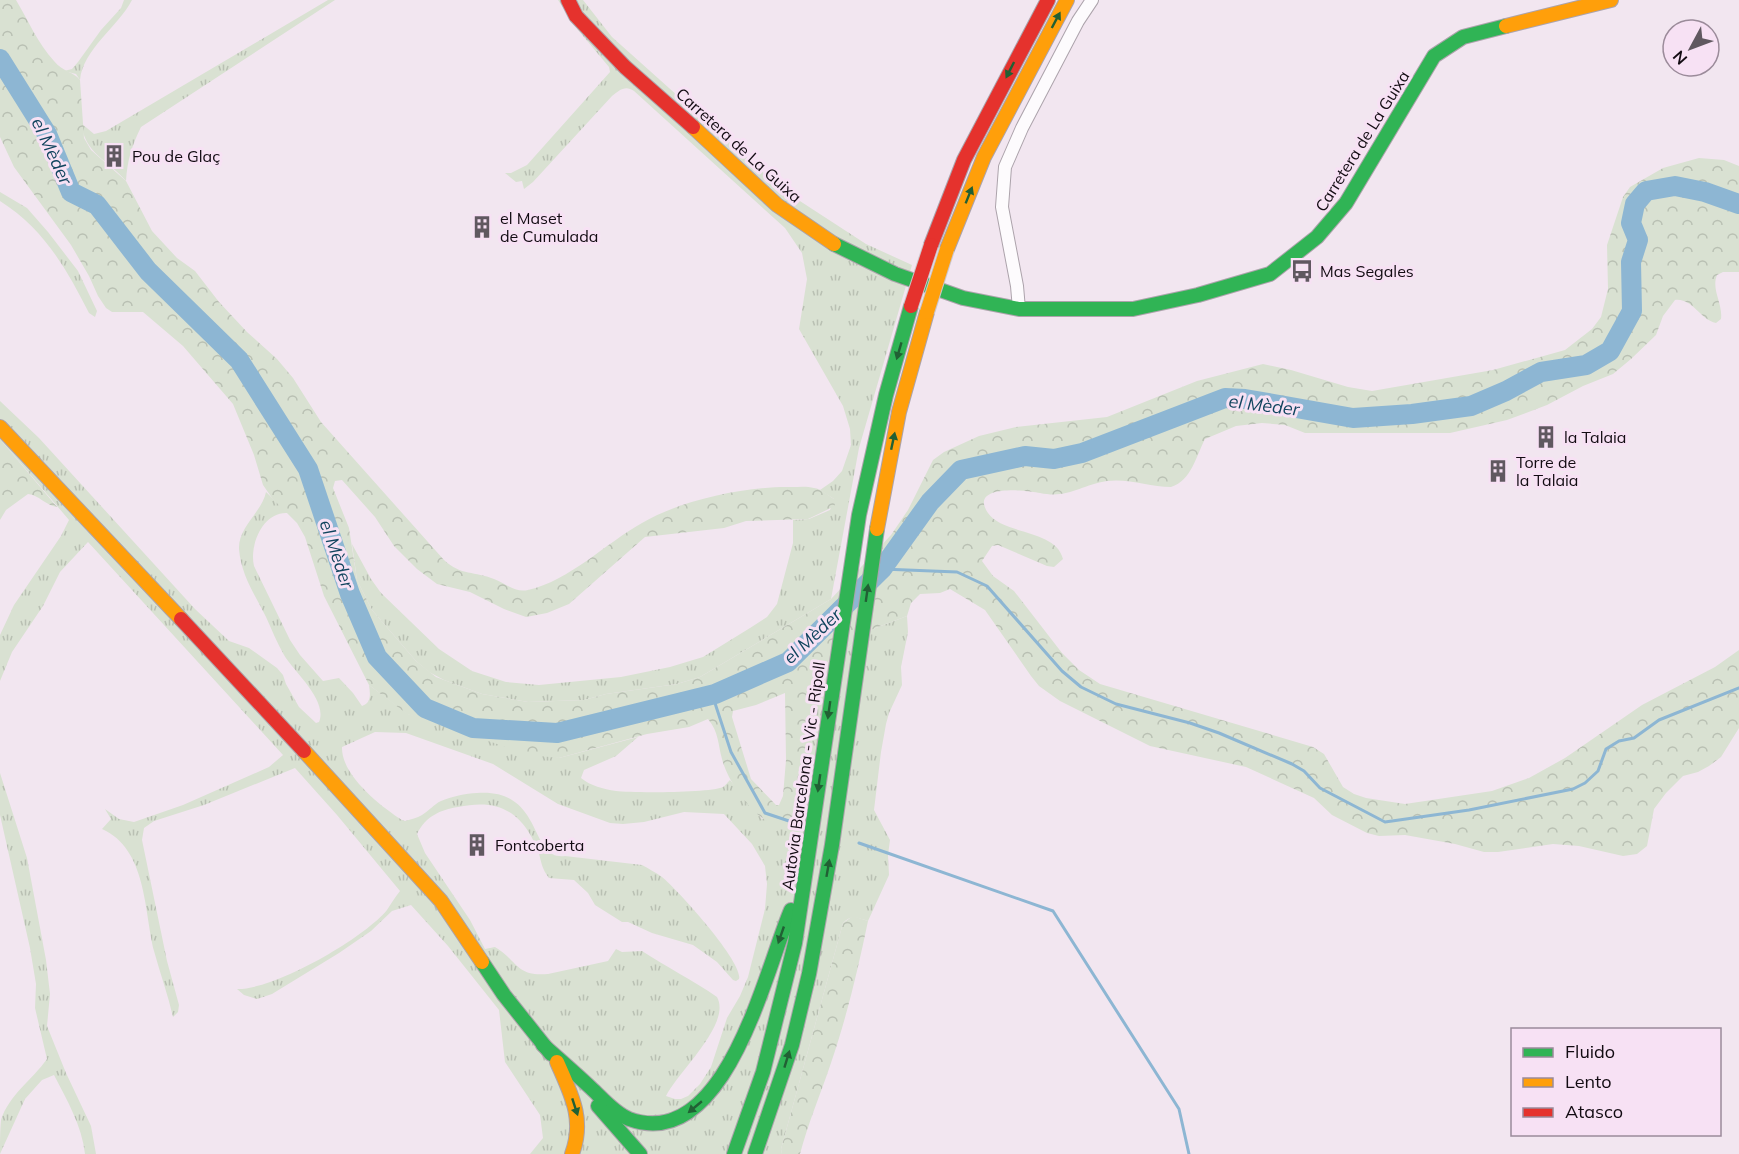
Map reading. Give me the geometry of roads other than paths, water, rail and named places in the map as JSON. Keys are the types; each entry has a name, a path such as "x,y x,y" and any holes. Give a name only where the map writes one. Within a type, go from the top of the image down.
{"main road":[{"name":"Carretera de La Guixa","path":"568,0 576,16 610,52 777,205 835,245 895,274 963,298 1019,309 1133,309 1198,295 1270,274 1317,237 1346,203 1434,56 1463,37 1611,0"},
{"name":"Autovia Barcelona - Vic - Ripoll","path":"734,1154 763,1072 795,943 859,515 886,395 931,245 964,160 1048,0"},
{"path":"755,1154 792,1045 809,974 832,845 881,499 899,412 947,249 984,157 1067,0"},
{"path":"0,427 237,678 441,901 504,995 543,1045 640,1154"},
{"path":"543,1045 613,1108 631,1120 642,1123 671,1122 690,1112 714,1086 730,1062 749,1025 786,920 804,881"},
{"path":"557,1062 578,1117 579,1134 572,1154"},
{"path":"770,1154 780,1106 775,1098"}],"street":[{"path":"1019,309 1017,286 1002,207 1005,167 1022,128 1078,21 1092,0"}],"waterway":[{"name":"el Mèder","path":"0,59 47,134 71,192 97,205 148,271 239,360 308,469 350,594 377,657 425,708 473,728 557,733 715,694 788,662 882,569 930,502 961,470 1025,456 1054,459 1082,453 1225,398 1245,399 1353,418 1412,414 1471,406 1541,372 1586,365 1610,351 1632,311 1631,262 1638,240 1631,223 1635,204 1646,191 1675,186 1705,192 1739,204"},
{"path":"882,569 957,572 987,586 1062,671 1081,687 1116,704 1219,733 1292,764 1304,771 1320,788 1385,822 1469,810 1573,789 1585,783 1598,771 1606,749 1619,741 1634,738 1659,720 1739,688"},
{"path":"712,694 731,752 765,813 789,821"},
{"path":"859,843 1053,911 1179,1109 1189,1154"}],"place":[{"name":"Pou de Glaç","path":"114,156"},
{"name":"el Maset de Cumulada","path":"482,227"},
{"name":"Mas Segales","path":"1302,271"},
{"name":"la Talaia","path":"1546,437"},
{"name":"Torre de la Talaia","path":"1498,471"},
{"name":"Fontcoberta","path":"477,845"}]}
